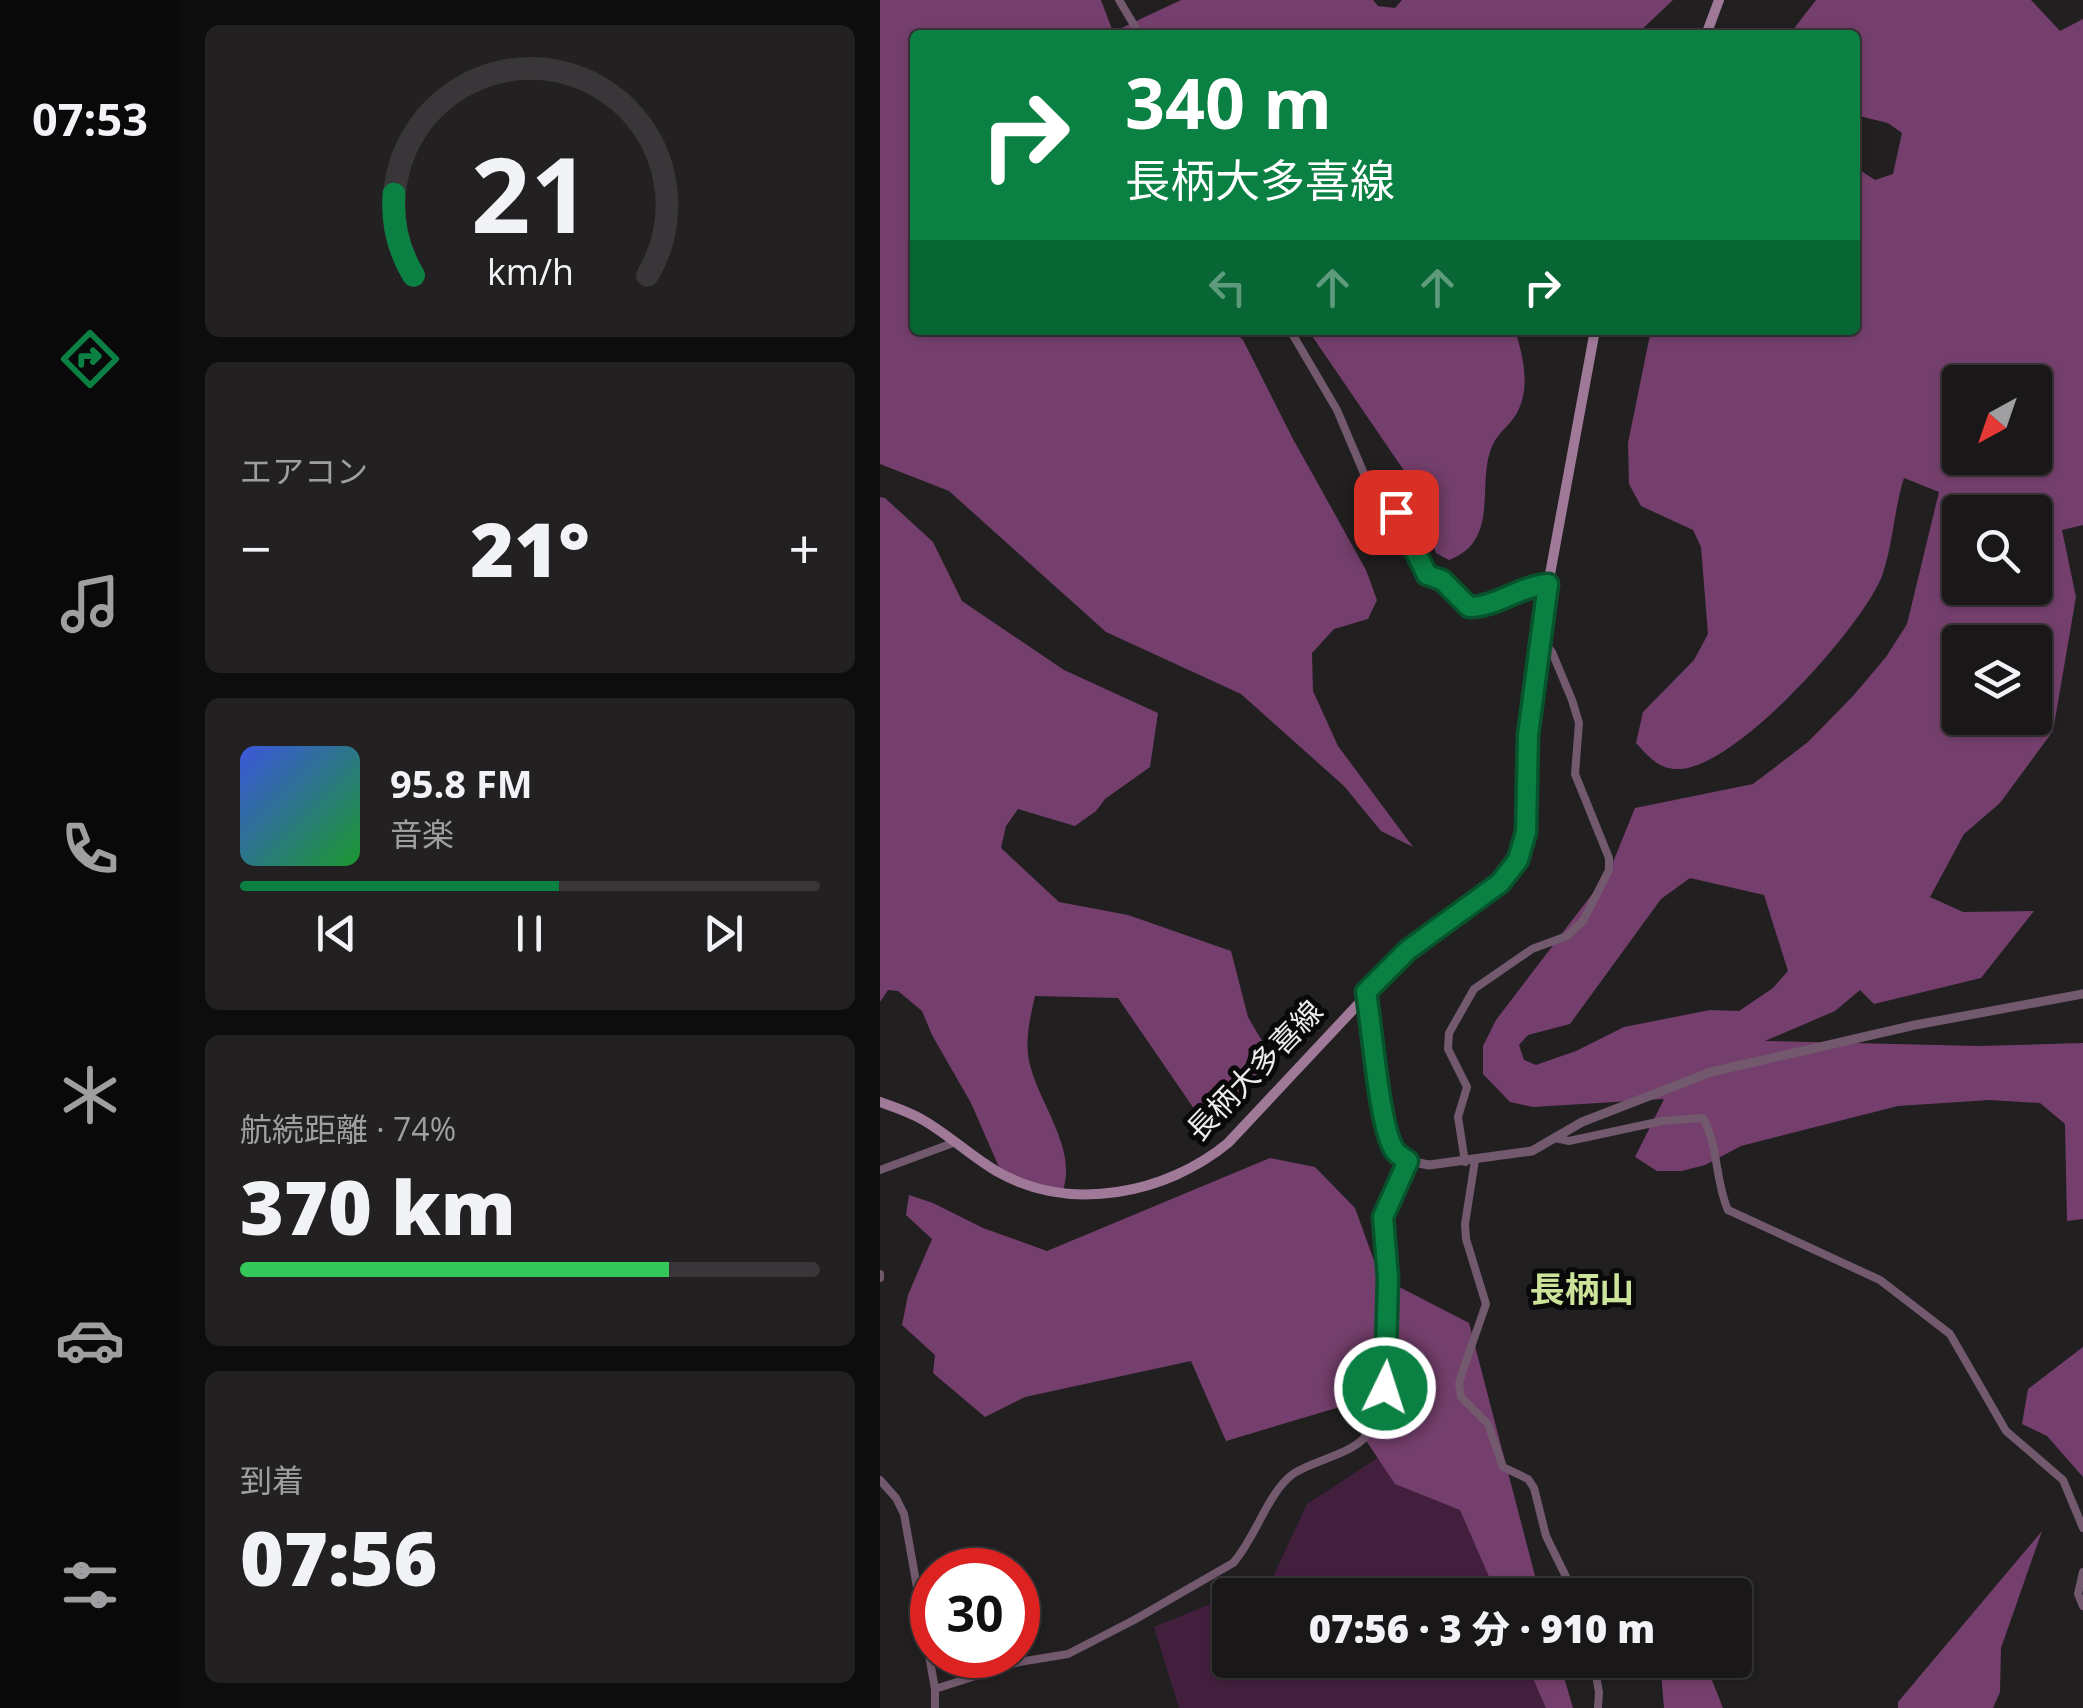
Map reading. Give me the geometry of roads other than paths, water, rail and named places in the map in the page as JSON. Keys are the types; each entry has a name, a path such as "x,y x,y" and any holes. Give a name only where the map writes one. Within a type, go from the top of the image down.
{"main road":[{"path":"1708,30 1719,0"},
{"name":"長柄大多喜線","path":"880,1102 922,1119 953,1143 1019,1182 1062,1192 1094,1194 1162,1182 1209,1158 1228,1142 1408,950 1500,883 1518,860 1526,832 1528,735 1548,584 1595,335"}],"street":[{"path":"1119,0 1137,30"},
{"path":"1293,335 1336,410 1365,476 1396,512 1427,575 1442,580 1469,607 1480,607 1529,586 1548,584"},
{"path":"1541,639 1552,652 1572,700 1578,723 1575,774 1608,858 1609,870 1583,922 1567,936 1532,949 1474,989 1449,1034 1448,1050 1467,1087 1458,1117 1470,1161 1466,1239 1486,1304 1459,1384 1462,1398 1488,1424 1504,1466 1528,1479 1534,1488 1546,1536 1567,1578"},
{"path":"1366,992 1390,1142 1396,1153 1408,1161 1429,1165 1532,1151 1582,1122 1711,1072 1915,1025 2083,994"},
{"path":"1555,1138 1569,1141 1662,1121 1703,1118 1712,1135 1728,1210 1880,1280 1950,1334 2006,1430 2064,1480 2083,1528"},
{"path":"880,1170 953,1143"},
{"path":"935,1689 1019,1662 1068,1654 1233,1563 1282,1484 1293,1474 1358,1443 1368,1434 1377,1416 1388,1363 1383,1217 1408,1161"},
{"path":"880,1480 904,1514 935,1708"},
{"path":"2083,1572 2078,1594 2083,1606"},
{"path":"1596,1678 1598,1708"}],"district":[{"name":"長柄山","path":"1582,1290"}]}
